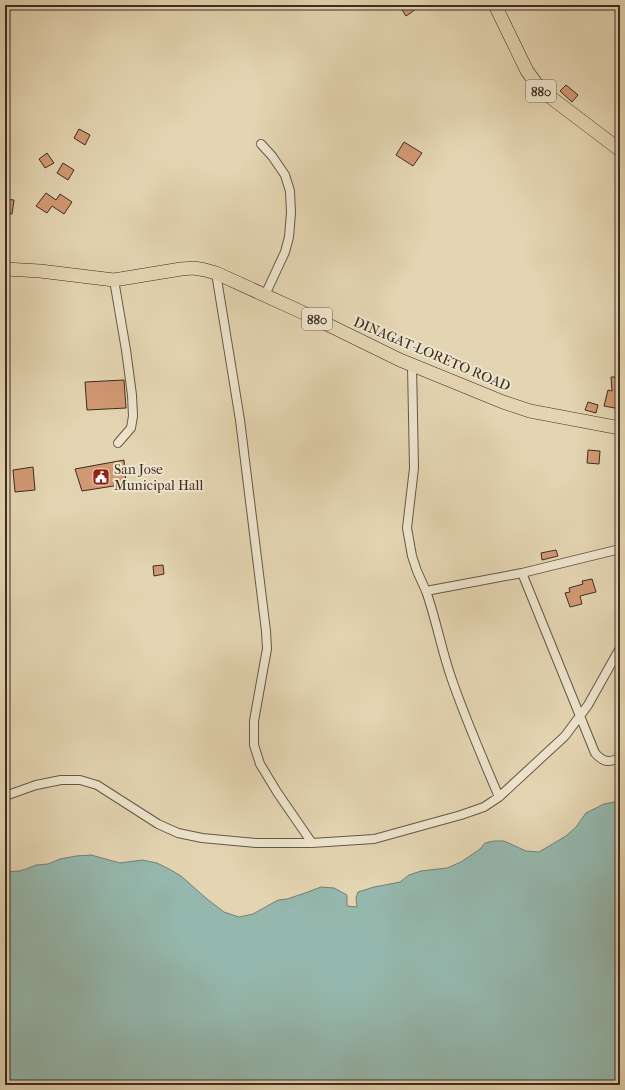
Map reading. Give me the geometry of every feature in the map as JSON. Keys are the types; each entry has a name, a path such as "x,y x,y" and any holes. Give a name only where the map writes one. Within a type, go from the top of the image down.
{"main road":[{"name":"880","path":"495,5 527,71 541,90 620,150"},
{"name":"DINAGAT-LORETO ROAD","path":"5,269 40,271 114,280 181,269 194,268 216,272 412,365 503,402 530,411 620,428"}],"street":[{"path":"261,144 272,156 285,175 290,191 291,213 289,237 285,252 265,295"},
{"path":"216,272 240,420 266,631 267,649 254,721 254,745 260,764 312,843"},
{"path":"114,280 126,350 132,395 133,416 131,428 118,443"},
{"path":"412,365 414,468 408,528 412,556 432,607 451,676 476,744 499,797"},
{"path":"426,591 522,573 620,549"},
{"path":"522,573 595,752 605,761 612,761 620,758"},
{"path":"5,796 36,785 60,780 80,780 97,785 158,824 178,832 202,838 256,843 312,843 374,839 461,815 484,807 499,797 565,736 580,717 603,680 620,648"}],"water":[{"path":"620,801 620,1085 5,1085 5,872 19,871 36,865 48,864 60,859 76,856 91,855 120,863 142,860 157,863 171,870 181,876 224,912 239,917 253,914 278,900 287,899 321,887 334,888 347,895 347,906 357,907 356,898 358,892 400,882 409,875 421,871 447,868 461,862 480,849 485,843 504,841 526,851 539,852 566,836 576,827 586,813 604,804"}],"building":[{"path":"399,5 420,5 406,16"},
{"path":"566,85 578,95 572,102 560,91"},
{"path":"79,129 90,135 85,145 74,138"},
{"path":"404,142 422,153 413,166 396,155"},
{"path":"47,153 54,163 45,168 39,159"},
{"path":"63,163 74,170 68,180 57,173"},
{"path":"46,193 56,200 60,194 72,202 64,214 52,206 47,213 36,206"},
{"path":"5,199 14,200 12,214 5,213"},
{"path":"611,377 620,377 620,409 604,406 608,390 612,391"},
{"path":"124,380 126,408 87,410 85,382"},
{"path":"588,402 598,405 596,413 585,410"},
{"path":"588,450 600,451 599,464 587,463"},
{"name":"San Jose Municipal Hall","path":"124,460 126,484 82,491 75,469"},
{"path":"33,467 35,490 15,492 13,470"},
{"path":"556,550 558,556 542,560 541,553"},
{"path":"163,565 164,574 154,576 153,566"},
{"path":"592,579 596,592 580,596 582,604 570,607 565,593 570,592 569,588 583,584 582,581"}],"place":[{"name":"San Jose Municipal Hall","path":"101,477"}]}
